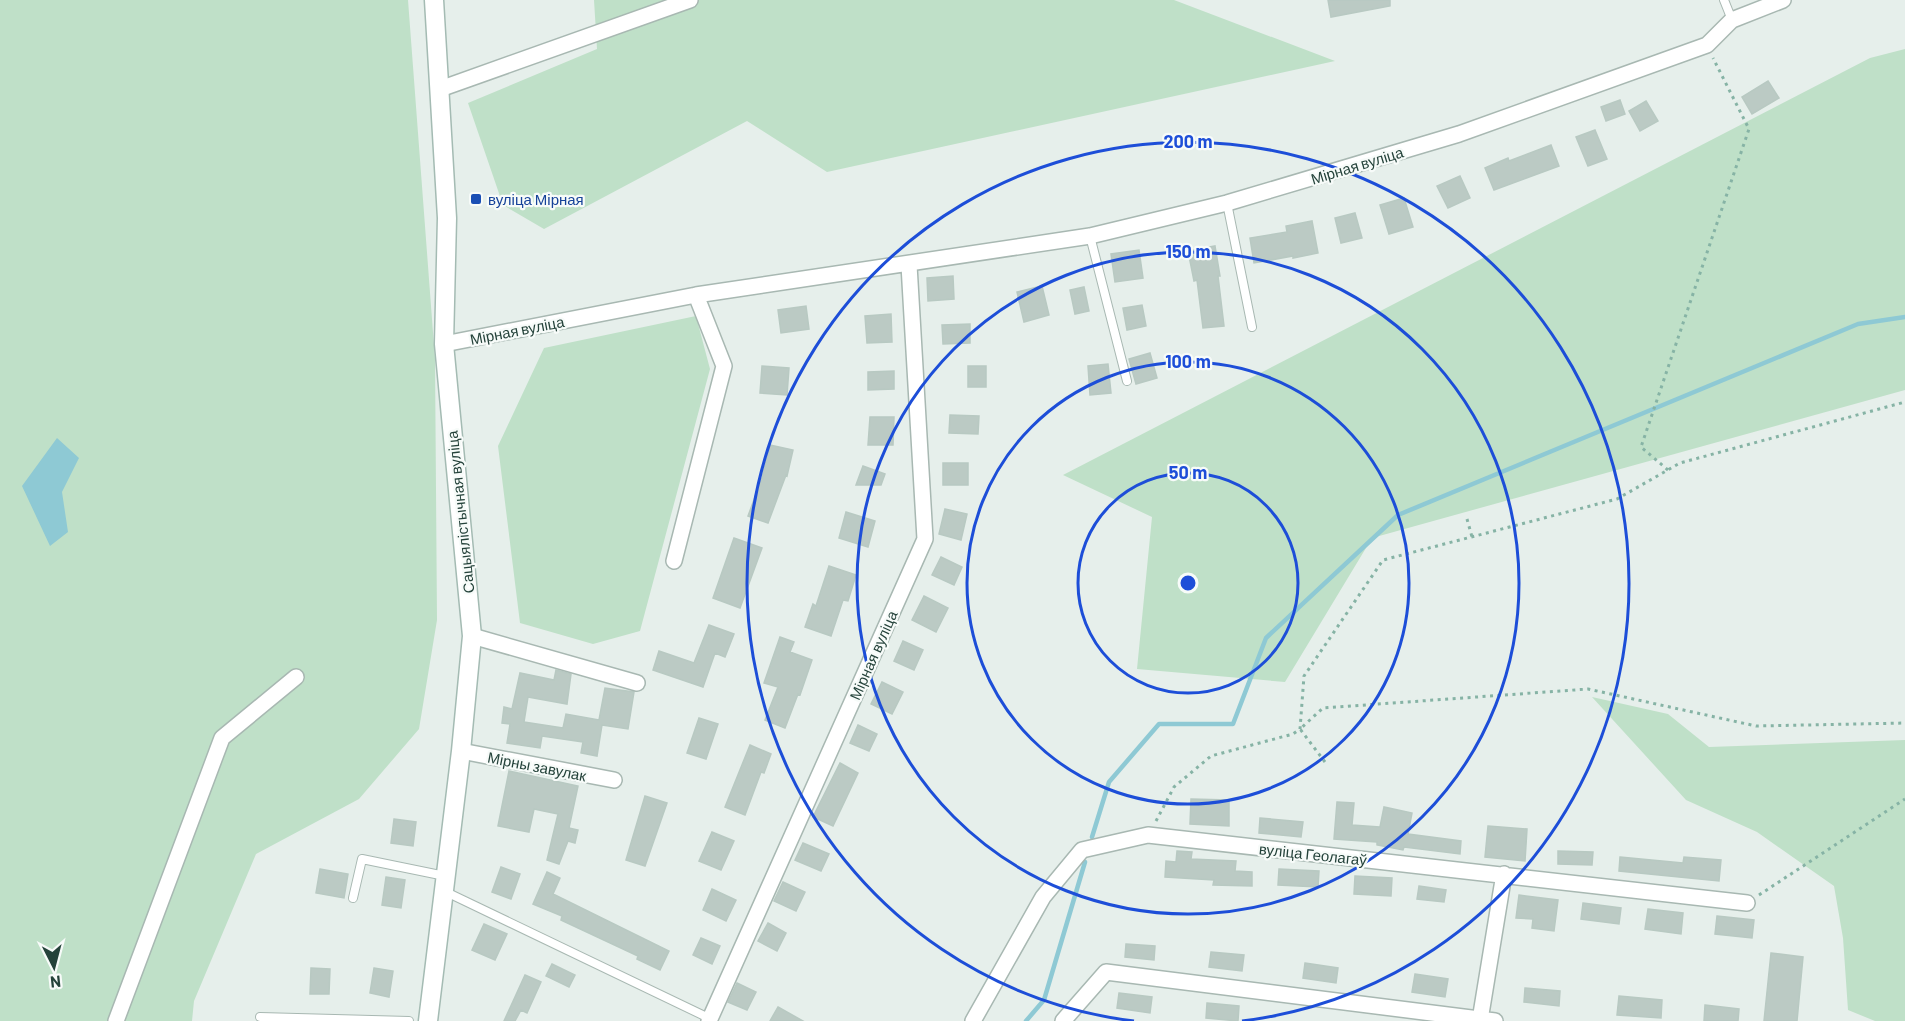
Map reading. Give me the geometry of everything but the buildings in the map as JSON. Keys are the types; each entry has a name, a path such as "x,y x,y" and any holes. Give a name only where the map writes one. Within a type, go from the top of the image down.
{"main road":[{"name":"Сацыялістычная вуліца","path":"428,1021 461,751 472,636 444,344 447,218 434,0"}],"street":[{"path":"440,89 690,0"},
{"name":"Мірная вуліца","path":"444,344 696,295 909,265 1090,236 1227,203 1459,134 1707,45 1732,20 1783,0"},
{"name":"Мірная вуліца","path":"712,1020 925,538 909,265"},
{"path":"674,561 724,366 696,295"},
{"path":"472,636 637,683"},
{"path":"116,1021 222,738 296,677"},
{"name":"Мірны завулак","path":"461,751 614,780"},
{"name":"вуліца Геолагаў","path":"973,1021 1043,897 1082,850 1148,835 1747,903"},
{"path":"1063,1021 1106,972 1488,1020 1504,874"}],"lane":[{"path":"1724,0 1732,20"},
{"path":"1227,203 1252,327"},
{"path":"1090,236 1127,381"},
{"path":"353,898 362,860 444,883 712,1020"},
{"path":"260,1017 409,1021"}],"path":[{"path":"1668,470 1641,447 1749,129 1707,45"},
{"path":"1325,762 1300,729 1304,676 1383,560 1617,499 1680,463 1905,402"},
{"path":"1467,519 1472,537"},
{"path":"1148,835 1174,787 1211,756 1293,734 1323,708 1588,689 1756,726 1905,723"},
{"path":"1747,903 1905,799"}],"green space":[{"path":"0,0 408,0 435,359 437,620 419,729 359,799 256,854 194,1001 192,1021 0,1021"},
{"path":"594,0 1174,0 1335,61 827,172 747,121 544,229 503,205 468,103 597,49"},
{"path":"1905,49 1905,390 1372,538 1285,682 1137,669 1152,517 1063,475 1870,58"},
{"path":"696,316 710,369 640,631 593,644 520,623 498,446 544,348"},
{"path":"1592,697 1668,714 1709,747 1905,740 1905,1021 1875,1021 1848,1010 1843,938 1834,886 1757,832 1686,800"}],"water":[{"path":"57,438 79,458 62,492 68,532 50,546 22,486"}],"waterway":[{"path":"1092,837 1109,782 1159,724 1233,724 1266,638 1398,515 1858,324 1905,317"},
{"path":"1026,1021 1044,1000 1085,862"}],"place":[{"name":"вуліца Мірная","path":"476,199"}]}
